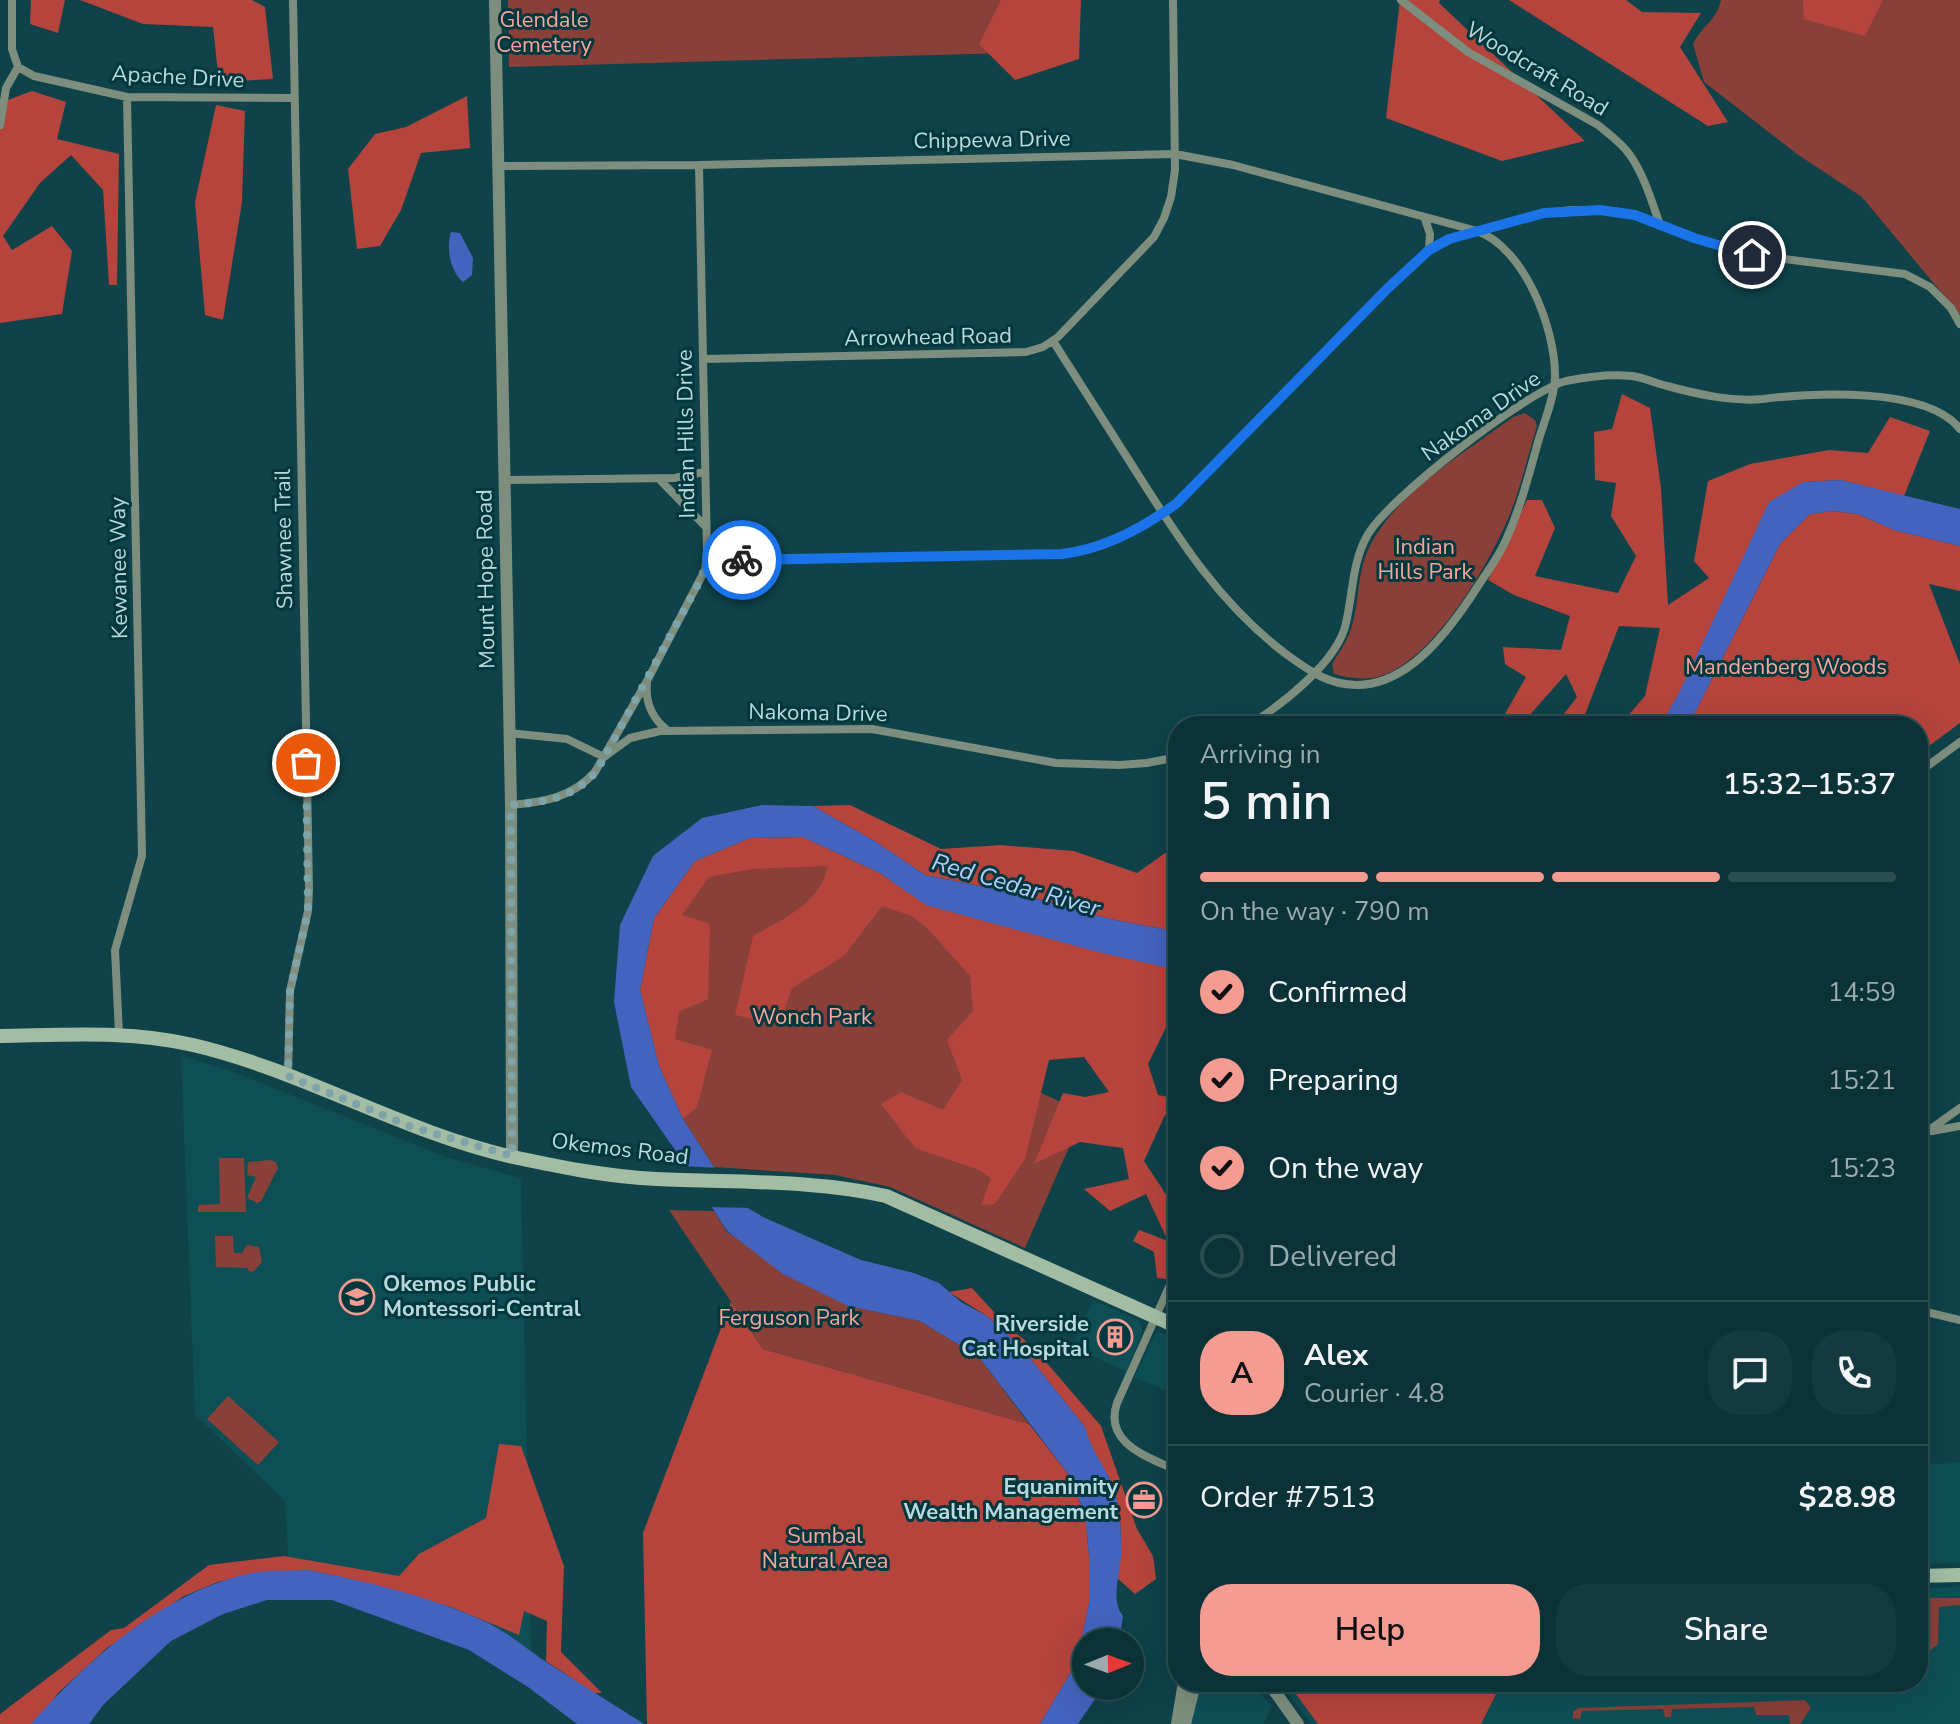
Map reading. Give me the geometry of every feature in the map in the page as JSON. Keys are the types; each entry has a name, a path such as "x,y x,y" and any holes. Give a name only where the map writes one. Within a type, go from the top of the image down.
{"main road":[{"name":"Okemos Road","path":"0,1036 119,1034 195,1045 288,1076 412,1127 512,1156 596,1173 828,1187 886,1196 1168,1322"},
{"path":"1928,1576 1960,1575"}],"street":[{"path":"0,125 6,88 18,67 12,49 12,0"},
{"name":"Shawnee Trail","path":"288,1076 290,991 304,932 309,890 293,0"},
{"name":"Mount Hope Road","path":"495,0 511,805 512,1156"},
{"name":"Arrowhead Road","path":"703,359 1026,352 1053,341 1154,237 1171,197 1175,154 1173,0"},
{"name":"Woodcraft Road","path":"1401,0 1468,52 1598,125 1610,135 1631,155 1660,225"},
{"name":"Apache Drive","path":"18,67 34,76 127,97 294,98"},
{"name":"Kewanee Way","path":"119,1034 115,950 142,856 127,97"},
{"name":"Chippewa Drive","path":"499,166 699,165 1175,154 1233,165 1477,231"},
{"name":"Indian Hills Drive","path":"511,805 566,795 590,778 647,681 701,579 707,560 699,165"},
{"path":"707,560 1062,554 1116,539 1162,513 1184,495 1429,250 1449,239 1544,213 1613,211 1752,255 1912,276 1944,299 1960,324"},
{"path":"1425,219 1430,234 1429,250"},
{"path":"1053,341 1186,551 1229,603 1278,647 1314,673 1331,680 1356,684 1388,679 1418,659 1452,624 1506,539 1554,386 1554,366 1537,296 1504,247 1477,231"},
{"name":"Nakoma Drive","path":"1263,716 1329,659 1343,634 1358,556 1375,522 1406,492 1477,437 1528,400 1554,386 1568,381 1620,375 1697,393 1741,399 1793,395 1874,397 1921,404 1958,426"},
{"path":"1958,426 1960,414"},
{"path":"504,480 659,479 704,472"},
{"path":"659,479 706,527"},
{"path":"647,681 648,705 654,718 668,731"},
{"name":"Nakoma Drive","path":"604,757 630,738 668,731 872,729 1056,763 1119,765 1168,759"},
{"path":"509,733 567,739 604,757"},
{"path":"1928,766 1960,742"},
{"path":"1928,1131 1960,1108"},
{"path":"1928,1131 1960,1126"},
{"path":"1168,1290 1115,1408 1116,1431 1125,1443 1168,1466"},
{"path":"1928,1312 1960,1320"},
{"path":"1177,1724 1182,1692"},
{"path":"1185,1724 1193,1692"},
{"path":"1273,1692 1298,1724"}],"shaded area":[{"name":"Okemos Public Montessori-Central","path":"181,1056 226,1069 446,1157 521,1178 531,1651 493,1625 308,1570 289,1571 285,1501 195,1415"},
{"path":"1093,1300 1138,1320 1142,1325 1142,1335 1126,1371 1072,1347"},
{"path":"1159,1332 1168,1335 1168,1392 1134,1377"},
{"path":"1960,1463 1960,1563 1928,1564 1928,1464"},
{"path":"1960,1587 1960,1724 1311,1724 1287,1692 1928,1692 1928,1588"},
{"path":"1199,1692 1258,1692 1272,1705 1264,1724 1189,1724"}],"green space":[{"path":"31,0 65,0 58,33 30,24"},
{"path":"80,0 252,0 265,7 273,79 219,82 213,27 143,24"},
{"name":"Glendale Cemetery","path":"508,0 1076,0 1077,51 509,67"},
{"path":"1001,0 1081,0 1079,59 1015,80 979,44"},
{"path":"1400,0 1440,0 1439,3 1585,141 1502,161 1386,118"},
{"path":"1509,0 1626,0 1642,12 1701,13 1680,47 1728,122 1708,126"},
{"path":"1721,0 1960,0 1960,315 1862,197 1797,154 1704,82 1693,44 1716,14"},
{"path":"1803,0 1883,0 1865,36 1804,19"},
{"path":"32,91 66,102 57,139 119,154 117,285 109,285 103,190 71,155 40,183 3,236 12,250 52,226 72,251 62,314 0,323 0,103"},
{"path":"467,96 470,148 421,153 401,210 380,246 357,249 348,169 375,134 406,127"},
{"path":"216,105 245,111 242,202 223,320 205,315 195,202"},
{"path":"1622,394 1650,408 1661,488 1668,605 1709,578 1694,561 1708,481 1750,464 1829,450 1868,453 1890,417 1930,431 1904,496 1841,480 1803,482 1666,716 1628,716 1645,696 1660,628 1619,626 1584,716 1562,716 1577,697 1566,674 1529,716 1504,716 1526,677 1505,664 1503,647 1561,650 1570,616 1514,595 1488,580 1527,500 1542,500 1555,528 1535,576 1618,593 1636,556 1611,516 1616,483 1595,480 1594,432 1612,429"},
{"name":"Indian Hills Park","path":"1525,413 1535,420 1537,426 1514,503 1489,558 1457,609 1418,653 1398,668 1372,678 1334,674 1332,664 1353,622 1365,558 1380,528 1433,475 1513,417"},
{"name":"Mandenberg Woods","path":"1832,511 1858,514 1894,530 1960,546 1960,591 1929,584 1960,664 1960,723 1928,747 1928,716 1693,716 1780,544 1810,514"},
{"path":"850,805 941,849 1000,845 1074,851 1137,873 1168,851 1168,930 925,875 813,806"},
{"path":"803,837 880,873 926,905 1168,968 1168,1023 1148,1064 1158,1095 1168,1097 1168,1116 1165,1115 1144,1161 1168,1198 1168,1241 1146,1194 1110,1211 1084,1189 1129,1179 1123,1148 1080,1142 1034,1164 1063,1093 1085,1097 1109,1092 1084,1057 1049,1060 1025,1159 995,1204 981,1205 991,1178 979,1170 915,1148 881,1104 901,1092 943,1110 962,1080 947,1040 973,1011 970,976 927,928 912,916 882,906 844,956 792,988 779,1025 735,1015 753,936 809,900 824,879 828,866 752,869 709,877 682,915 710,924 708,999 679,1012 675,1039 712,1050 697,1107 683,1119 659,1066 640,990 654,918 695,861 750,838"},
{"name":"Wonch Park","path":"750,838 1168,967 1168,974 1067,1017 1012,1079 1084,1113 1025,1248 890,1187 835,1175 714,1167 683,1119 654,918"},
{"path":"219,1158 244,1158 246,1212 198,1212 198,1205 220,1204"},
{"path":"248,1162 276,1162 278,1168 261,1201 257,1203 247,1198 256,1177 247,1175"},
{"name":"Ferguson Park","path":"669,1210 714,1211 727,1232 848,1306 920,1321 979,1357 1029,1424 763,1349"},
{"path":"1139,1230 1168,1241 1166,1279 1157,1278 1154,1252 1133,1241"},
{"path":"215,1236 233,1236 234,1253 242,1253 247,1245 259,1247 262,1262 253,1272 248,1268 216,1267"},
{"path":"972,1288 1004,1323 1034,1348 1101,1426 1137,1529 1153,1556 1156,1579 1135,1594 1117,1578 1121,1534 1117,1501 1085,1427 1021,1347 987,1316 949,1292"},
{"name":"Sumbal Natural Area","path":"731,1302 763,1349 1029,1424 1069,1475 1085,1514 1089,1603 1084,1628 1072,1628 1072,1670 1040,1724 647,1724 643,1533"},
{"path":"228,1396 279,1442 258,1465 207,1419"},
{"path":"499,1444 521,1446 564,1566 561,1652 602,1693 594,1693 546,1661 547,1621 524,1611 519,1635 451,1607 308,1570 255,1573 218,1582 184,1596 107,1648 58,1693 36,1724 0,1724 0,1714 111,1630 124,1628 209,1565 284,1556 399,1576 419,1554 486,1518"},
{"path":"1928,1598 1960,1598 1960,1605 1939,1607 1938,1644 1928,1652"},
{"path":"1294,1692 1497,1692 1481,1724 1318,1724"},
{"path":"1805,1700 1811,1708 1800,1724 1790,1724 1789,1715 1756,1715 1754,1707 1672,1709 1671,1717 1665,1717 1663,1709 1582,1711 1580,1719 1573,1718 1573,1712 1578,1708"}],"water":[{"path":"451,232 460,233 473,258 472,275 463,282 450,259"},
{"path":"1841,480 1960,509 1960,546 1894,530 1858,514 1832,511 1810,514 1780,544 1693,716 1666,716 1769,502 1803,482"},
{"name":"Red Cedar River","path":"762,805 813,806 925,875 1168,930 1168,968 926,905 880,873 803,837 750,838 695,861 654,918 640,990 659,1066 683,1119 736,1201 765,1218 861,1260 914,1273 939,1283 961,1302 987,1316 1021,1347 1085,1427 1118,1503 1121,1558 1116,1593 1123,1616 1121,1628 1084,1628 1089,1603 1085,1514 1069,1475 979,1357 920,1321 848,1306 783,1274 727,1231 631,1087 614,1002 620,925 653,856 702,818"},
{"path":"308,1570 425,1598 490,1624 644,1724 577,1724 528,1687 469,1650 332,1600 267,1600 223,1614 171,1641 103,1705 89,1724 31,1724 103,1652 130,1631 188,1595 252,1573"},
{"name":"Red Cedar River","path":"1072,1670 1072,1700 1094,1700 1078,1724 1040,1724"}],"pier":[{"path":"681,1166 719,1168 739,1198 756,1208 707,1207"}],"way so far":[{"path":"306,763 308,911 290,991 288,1076 412,1127 512,1156 511,805 557,798 590,778 647,681 701,579 707,560 742,560"}],"place":[{"name":"Okemos Public Montessori-Central","path":"357,1297"},
{"name":"Riverside Cat Hospital","path":"1115,1337"},
{"name":"Equanimity Wealth Management","path":"1144,1500"}],"route":[{"path":"742,560 1062,554 1116,539 1177,503 1388,288 1429,250 1458,236 1544,213 1600,210 1635,215 1694,238 1752,255"}]}
